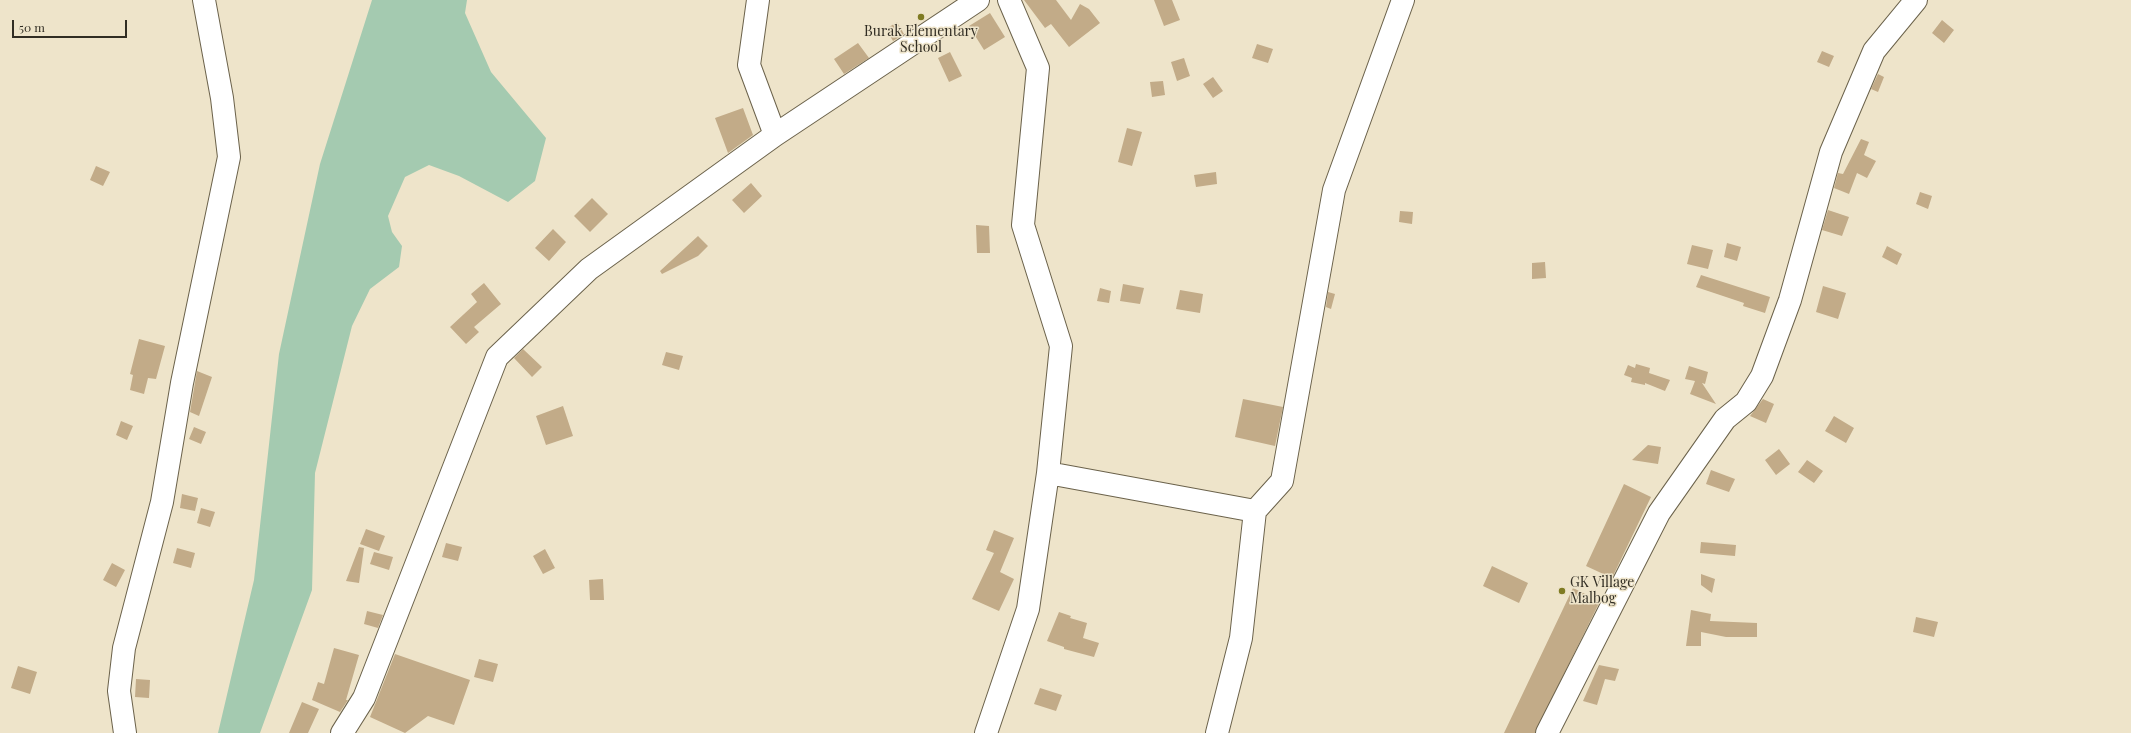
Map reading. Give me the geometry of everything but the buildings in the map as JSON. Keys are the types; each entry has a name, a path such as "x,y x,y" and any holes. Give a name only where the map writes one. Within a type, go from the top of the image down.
{"street":[{"path":"125,733 119,691 124,648 162,502 182,383 229,157 222,98 204,0"},
{"path":"758,0 748,65 775,135"},
{"path":"342,733 364,698 497,357 589,269 775,135 978,0"},
{"path":"986,733 1028,609 1048,473 1061,346 1023,225 1038,68 1009,0"},
{"path":"1217,733 1241,638 1255,511 1282,481 1334,190 1403,0"},
{"path":"1547,733 1659,513 1725,419 1746,402 1762,376 1790,300 1831,152 1874,51 1916,0"},
{"path":"1048,473 1255,511"}],"green space":[{"path":"372,0 467,0 465,13 491,72 546,138 535,181 508,202 459,176 429,165 405,177 388,216 392,232 402,246 399,267 370,289 352,326 315,473 312,590 260,733 218,733 254,580 279,354 320,164"}],"place":[{"name":"Burak Elementary School","path":"921,17"},
{"name":"GK Village Malbog","path":"1562,591"}]}
